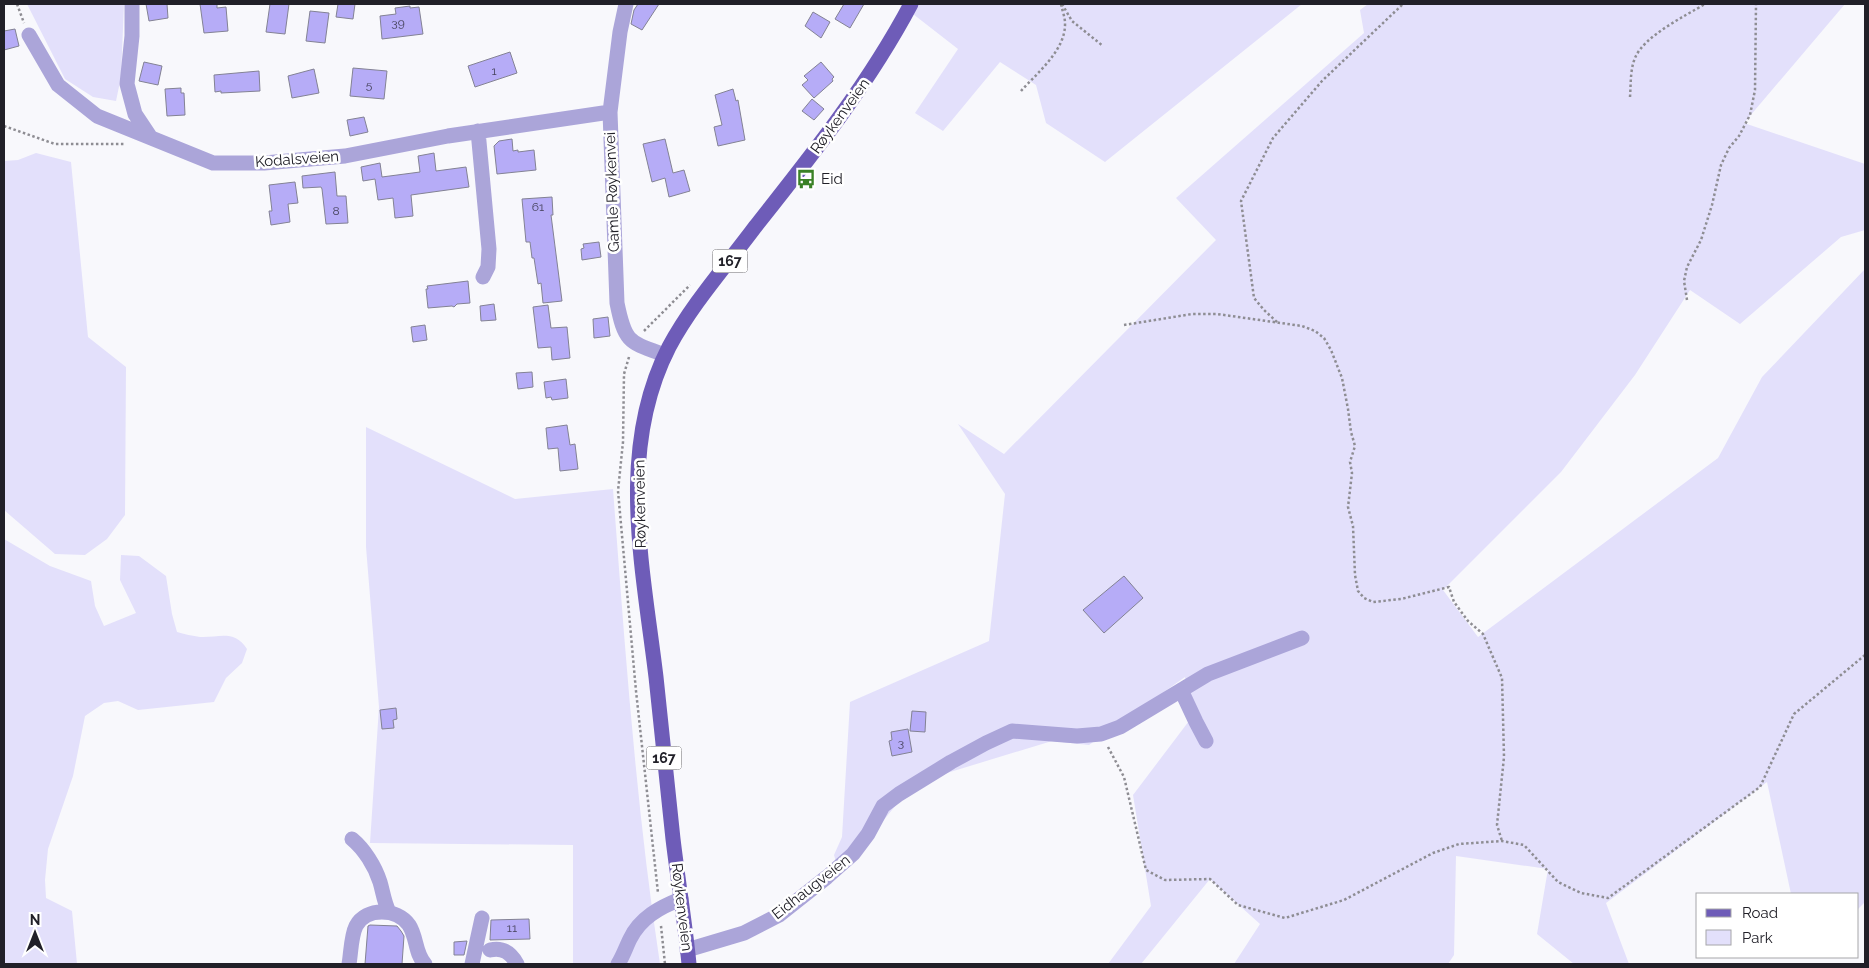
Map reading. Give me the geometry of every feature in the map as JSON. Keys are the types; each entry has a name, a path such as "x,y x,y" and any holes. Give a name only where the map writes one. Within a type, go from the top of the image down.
{"main road":[{"name":"Røykenveien","path":"688,957 641,552 637,498 637,463 644,419 665,355 686,320 848,106 881,59 911,4"}],"street":[{"path":"132,4 132,36 127,84 134,114 151,138"},
{"name":"Gamle Røykenvei","path":"626,4 620,32 610,112 617,303 622,327 635,344"},
{"name":"Kodalsveien","path":"29,36 58,85 97,116 213,162 264,163 345,156 478,131 610,112"},
{"path":"478,131 489,249 488,267 483,277"},
{"path":"635,344 665,355"},
{"path":"1101,734 1120,727 1208,674 1302,638"},
{"path":"1180,690 1206,741"},
{"name":"Eidhaugveien","path":"688,957 778,915 853,854 868,834 883,806 951,762 1012,731 1076,736 1101,734"},
{"path":"352,839 361,847 376,871 389,912"},
{"path":"620,963 631,937 644,920 659,908 681,898"},
{"path":"349,964 355,928 361,919 368,914 389,912 400,917 408,924 414,936 421,960 425,964"},
{"path":"472,964 482,918"},
{"path":"490,950 501,949 508,952 514,957 517,964"}],"path":[{"path":"17,4 29,36"},
{"path":"1062,4 1072,21 1103,46"},
{"path":"1021,91 1061,42 1065,24 1062,4"},
{"path":"1278,323 1254,298 1241,201 1273,138 1322,81 1403,4"},
{"path":"1630,97 1632,71 1635,58 1641,48 1652,38 1705,4"},
{"path":"1687,300 1684,281 1687,267 1701,240 1712,205 1721,165 1729,148 1739,136 1750,115 1755,90 1756,4"},
{"path":"4,126 55,144 127,144"},
{"path":"1124,325 1192,314 1217,314 1302,326 1315,331 1324,338 1342,378 1350,432 1355,446 1350,462 1352,473 1348,507 1353,526 1355,575 1358,591 1364,598 1373,602 1401,599 1449,587 1454,602 1468,621 1483,634 1502,678 1504,757 1496,825 1502,841"},
{"path":"635,344 624,374 623,434 618,491 636,691 665,964"},
{"path":"1101,734 1124,778 1146,870 1165,880 1210,879 1238,904 1285,918 1344,900 1432,853 1458,844 1502,841 1524,845 1558,882 1581,893 1608,898 1760,787 1794,714 1865,655"}],"green space":[{"path":"27,4 124,4 121,77 116,101 93,97 65,79"},
{"path":"920,4 1302,4 1105,162 1046,123 1036,85 1000,62 943,131 915,113 958,49 913,14"},
{"path":"1368,4 1845,4 1744,123 1865,164 1865,230 1841,237 1740,324 1690,290 1635,375 1561,472 1443,590 1478,637 1718,458 1762,377 1865,269 1865,902 1859,908 1859,893 1791,893 1767,782 1606,903 1629,964 1574,964 1537,934 1548,869 1456,856 1454,955 1448,964 1234,964 1260,924 1210,879 1141,964 1108,964 1151,906 1133,795 1192,717 1185,677 1089,745 1052,741 914,783 874,832 836,862 834,855 842,837 850,702 989,641 1005,494 958,424 1004,454 1216,240 1176,198 1364,33 1360,10"},
{"path":"36,153 71,162 88,337 126,367 125,515 107,539 85,555 55,554 4,510 4,161 18,160"},
{"path":"366,427 515,499 613,489 638,787 660,964 573,964 573,845 370,843 379,707 366,547"},
{"path":"4,539 50,566 91,581 95,606 104,626 136,613 120,580 121,555 139,556 166,576 177,632 200,637 231,637 237,639 247,649 242,663 226,678 214,702 138,710 118,701 104,703 85,716 73,776 48,849 45,880 46,898 72,911 77,964 4,964"}],"building":[{"path":"146,4 167,4 168,18 149,21"},
{"path":"200,4 217,4 217,8 226,7 228,31 204,33"},
{"path":"270,4 289,4 285,34 266,32"},
{"path":"338,4 355,4 353,19 336,17"},
{"path":"638,4 659,4 642,30 631,24 634,10"},
{"path":"844,4 864,4 850,28 835,19"},
{"path":"410,6 410,8 419,7 423,34 382,39 380,16 396,14 395,8"},
{"path":"310,11 329,13 325,43 306,41"},
{"path":"813,12 830,22 821,38 805,26"},
{"path":"15,29 19,46 4,50 4,31"},
{"path":"510,52 517,73 475,87 468,66"},
{"path":"144,62 162,66 158,85 139,81"},
{"path":"821,62 834,77 833,81 814,98 802,85 808,80 804,76"},
{"path":"353,68 387,71 384,99 350,96"},
{"path":"314,69 319,93 292,98 288,76"},
{"path":"259,71 260,91 215,92 214,75"},
{"path":"181,88 181,93 184,93 185,115 167,116 165,89"},
{"path":"733,89 736,101 738,100 745,140 718,146 714,127 722,125 715,95"},
{"path":"812,99 824,109 814,120 802,111"},
{"path":"364,117 368,132 350,136 347,120"},
{"path":"512,139 513,151 534,150 536,170 497,174 494,146 499,141"},
{"path":"665,139 673,173 684,170 690,191 669,197 665,178 652,182 643,144"},
{"path":"434,153 436,171 466,167 469,187 411,195 413,216 395,218 393,198 378,200 375,179 363,181 361,167 380,163 382,177 420,172 418,156"},
{"path":"335,172 337,196 346,196 348,223 326,224 321,187 303,188 302,176"},
{"path":"295,182 298,203 288,204 290,222 271,225 269,211 272,211 269,185"},
{"path":"552,197 553,215 551,215 562,301 543,303 541,283 538,284 530,242 526,242 522,199"},
{"path":"599,242 601,257 582,260 581,249 584,248 583,244"},
{"path":"468,281 470,303 457,304 454,307 428,308 427,286"},
{"path":"494,304 496,320 481,321 480,306"},
{"path":"548,305 551,328 567,327 570,358 552,360 551,347 538,348 533,307"},
{"path":"608,317 610,336 594,338 593,319"},
{"path":"425,325 427,340 413,342 411,327"},
{"path":"532,372 533,387 518,389 516,373"},
{"path":"566,379 568,398 552,400 551,397 546,398 544,382"},
{"path":"567,425 570,445 575,444 578,469 560,471 558,448 548,449 546,428"},
{"path":"1124,576 1143,598 1104,633 1083,610"},
{"path":"396,708 397,719 393,720 394,728 382,729 380,710"},
{"path":"912,711 926,712 925,732 910,731"},
{"path":"908,729 912,752 892,756 889,741 892,740 891,732"},
{"path":"529,919 530,939 490,940 491,920"},
{"path":"368,926 397,926 404,936 402,964 365,964"},
{"path":"467,941 464,955 454,955 454,942"}],"place":[{"name":"Eid","path":"806,179"}]}
